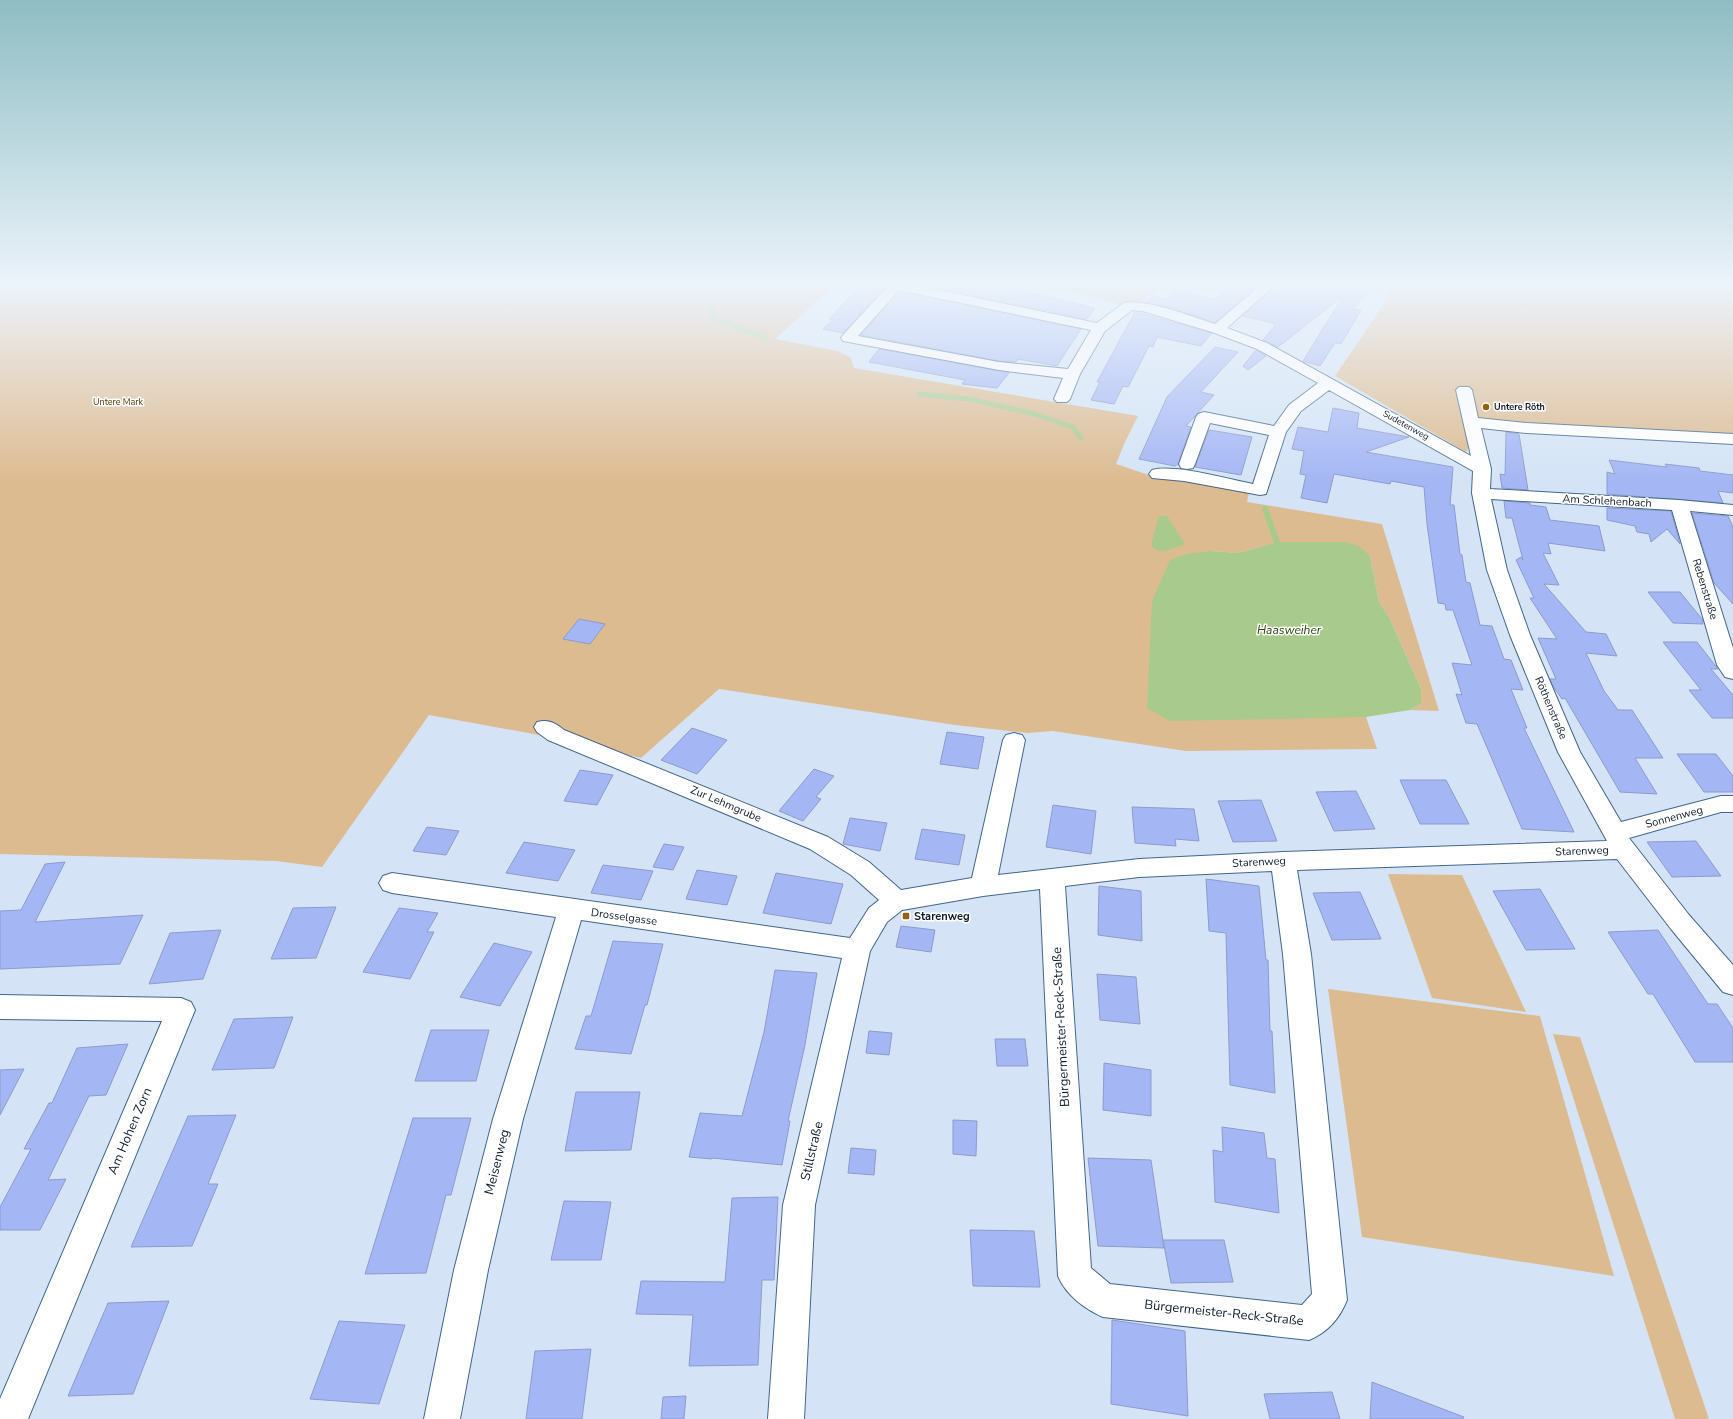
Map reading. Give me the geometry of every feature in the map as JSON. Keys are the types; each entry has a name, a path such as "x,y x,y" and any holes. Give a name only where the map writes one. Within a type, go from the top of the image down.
{"street":[{"path":"914,350 999,366 1072,374"},
{"path":"1062,399 1072,374 1086,350"},
{"name":"Sudetenweg","path":"1270,350 1330,382 1482,469"},
{"path":"1158,474 1184,476 1260,490 1278,432 1295,408 1330,382"},
{"name":"Röthenstraße","path":"1464,390 1470,422 1482,469 1481,493 1497,570 1520,635 1569,752 1619,842 1680,922 1733,984"},
{"path":"1187,464 1204,417 1278,432"},
{"path":"1470,422 1527,428 1733,439"},
{"name":"Am Schlehenbach","path":"1481,493 1506,496 1679,504 1733,510"},
{"name":"Rebenstraße","path":"1679,504 1728,664 1733,672"},
{"name":"Zur Lehmgrube","path":"545,727 556,735 819,843 839,854 878,881 895,901"},
{"path":"983,886 1014,740"},
{"name":"Sonnenweg","path":"1619,842 1721,804 1733,804"},
{"name":"Starenweg","path":"895,901 983,886 1140,868 1619,842"},
{"name":"Bürgermeister-Reck-Straße","path":"1052,877 1075,1276 1103,1300 1309,1323 1330,1300 1297,954 1283,861"},
{"name":"Drosselgasse","path":"392,883 857,950"},
{"name":"Stillstraße","path":"786,1419 799,1205 857,950 878,915 895,901"},
{"name":"Meisenweg","path":"442,1419 471,1270 508,1119 571,910"},
{"name":"Am Hohen Zorn","path":"0,1007 180,1010 10,1419"}],"green space":[{"name":"Untere Mark","path":"0,350 833,350 850,357 854,368 1138,416 1116,464 1149,475 1249,492 1247,502 1382,524 1439,711 1410,710 1421,704 1421,689 1389,617 1379,602 1370,556 1277,542 1238,553 1211,551 1355,717 1366,717 1377,749 1186,751 1053,731 1028,733 955,725 719,689 641,758 539,735 429,715 322,867 276,861 0,854"},
{"path":"1353,350 1733,350 1733,437 1484,420 1466,452 1335,376"},
{"path":"1388,874 1462,875 1526,1012 1432,998"},
{"path":"1328,989 1540,1016 1614,1276 1362,1237"},
{"path":"1553,1034 1580,1037 1709,1419 1675,1419"}],"water":[{"path":"1159,516 1167,516 1185,544 1163,551 1154,549 1151,545"},
{"name":"Haasweiher","path":"1277,542 1347,542 1360,547 1370,556 1379,602 1389,617 1421,689 1421,704 1410,710 1366,717 1170,721 1147,708 1152,601 1170,560 1187,554 1211,551 1238,553"}],"building":[{"path":"878,350 886,350 1009,373 997,388 962,384 965,380 869,362"},
{"path":"942,350 1067,350 1057,366 1018,359 1016,362 999,361"},
{"path":"1114,350 1147,350 1128,387 1123,386 1114,404 1091,400 1100,382 1097,382"},
{"path":"1212,350 1230,350 1238,352 1201,392 1214,395 1186,426 1191,427 1178,464 1175,466 1139,459 1167,397"},
{"path":"1256,350 1266,356 1248,370 1243,366"},
{"path":"1310,350 1330,350 1320,366 1303,361"},
{"path":"1333,408 1359,413 1357,428 1409,437 1366,452 1453,467 1450,505 1454,505 1460,554 1462,555 1466,582 1470,583 1480,625 1492,626 1504,659 1511,660 1523,690 1511,689 1527,728 1524,728 1574,832 1522,829 1477,724 1466,723 1456,694 1462,695 1452,663 1472,665 1453,610 1446,610 1445,604 1438,603 1427,524 1424,487 1391,481 1390,484 1334,474 1327,503 1301,498 1306,475 1300,474 1304,451 1292,449 1298,427 1328,432"},
{"path":"1209,430 1252,437 1241,475 1195,467"},
{"path":"1506,432 1519,434 1528,490 1502,488 1500,474 1505,475"},
{"path":"1609,460 1667,467 1665,464 1699,468 1700,471 1733,475 1733,493 1718,491 1723,503 1607,494 1607,472 1615,474"},
{"path":"1504,501 1530,503 1530,505 1546,507 1550,520 1599,526 1605,551 1548,543 1551,554 1543,553 1559,585 1544,584 1586,632 1606,634 1617,656 1586,653 1604,691 1618,710 1632,710 1663,758 1635,758 1657,794 1620,792 1565,698 1562,699 1553,686 1550,679 1556,679 1538,638 1557,639 1530,598 1534,598 1516,560 1521,557 1523,560 1512,518 1506,518"},
{"path":"1607,508 1671,511 1680,544 1667,529 1651,542 1649,534 1637,532 1635,526 1607,520"},
{"path":"1692,513 1728,516 1733,527 1733,604 1714,583"},
{"path":"1648,592 1680,592 1702,619 1703,624 1673,623"},
{"path":"579,619 605,624 590,644 563,639"},
{"path":"1663,642 1697,642 1718,669 1711,669 1733,695 1733,718 1712,718 1689,690 1701,690"},
{"path":"692,728 727,740 697,774 661,760"},
{"path":"947,732 984,737 978,769 940,764"},
{"path":"1677,754 1716,754 1733,776 1733,792 1704,792"},
{"path":"814,769 834,776 816,797 821,799 803,821 779,811"},
{"path":"580,770 613,775 597,805 564,801"},
{"path":"1400,780 1446,780 1469,824 1420,824"},
{"path":"1356,791 1375,829 1334,831 1316,792"},
{"path":"1261,800 1277,841 1233,842 1218,801"},
{"path":"1053,805 1096,811 1091,854 1046,847"},
{"path":"1132,807 1194,809 1199,841 1175,839 1176,846 1135,843"},
{"path":"850,818 887,823 880,851 843,844"},
{"path":"427,827 459,831 446,855 413,851"},
{"path":"922,829 965,835 959,865 915,859"},
{"path":"1696,841 1721,876 1672,877 1647,842"},
{"path":"524,842 575,850 558,881 506,873"},
{"path":"664,844 684,847 673,870 653,867"},
{"path":"65,862 35,922 143,915 120,964 0,969 0,911 21,910 45,864"},
{"path":"603,865 653,871 641,900 591,893"},
{"path":"697,870 737,876 727,905 686,899"},
{"path":"776,873 843,884 831,924 763,913"},
{"path":"1206,879 1259,886 1266,960 1268,960 1270,1031 1272,1031 1275,1093 1230,1085 1226,933 1209,931"},
{"path":"1099,886 1141,891 1142,941 1098,935"},
{"path":"1540,889 1575,949 1526,950 1493,891"},
{"path":"1360,892 1381,939 1332,940 1313,893"},
{"path":"336,907 316,958 271,959 293,908"},
{"path":"399,908 438,913 427,932 434,932 410,979 363,972"},
{"path":"901,926 935,930 931,952 896,947"},
{"path":"221,930 203,979 149,984 170,933"},
{"path":"1658,930 1708,1004 1717,1004 1733,1028 1733,1062 1695,1062 1653,994 1648,994 1608,932"},
{"path":"613,941 663,944 647,1005 645,1005 631,1054 575,1049 586,1016 591,1016"},
{"path":"494,943 532,952 500,1006 460,997"},
{"path":"775,970 817,973 805,1045 788,1121 790,1121 782,1165 689,1157 700,1113 742,1116 764,1032"},
{"path":"1097,974 1136,977 1140,1024 1100,1020"},
{"path":"293,1017 274,1068 212,1070 234,1019"},
{"path":"431,1030 489,1030 476,1081 415,1081"},
{"path":"869,1031 892,1033 889,1055 866,1053"},
{"path":"995,1039 1025,1039 1028,1066 997,1066"},
{"path":"128,1044 106,1095 89,1096 48,1180 66,1179 40,1230 0,1230 0,1207 31,1149 24,1149 49,1103 52,1103 77,1048"},
{"path":"1104,1063 1151,1070 1151,1116 1103,1110"},
{"path":"24,1069 0,1115 0,1070"},
{"path":"576,1092 640,1092 631,1150 565,1151"},
{"path":"236,1115 208,1184 218,1184 192,1246 131,1247 188,1116"},
{"path":"413,1118 471,1118 451,1195 446,1195 426,1273 365,1274"},
{"path":"953,1120 977,1121 976,1156 953,1154"},
{"path":"1222,1127 1264,1133 1267,1158 1275,1159 1279,1213 1215,1202 1213,1150 1223,1152"},
{"path":"851,1148 876,1150 874,1175 848,1173"},
{"path":"1088,1158 1151,1160 1164,1248 1098,1246"},
{"path":"778,1197 774,1280 762,1280 758,1365 689,1366 693,1315 636,1314 641,1281 725,1282 732,1198"},
{"path":"564,1201 611,1202 601,1260 551,1260"},
{"path":"970,1230 1034,1231 1040,1287 973,1286"},
{"path":"1163,1240 1224,1240 1233,1282 1171,1283"},
{"path":"169,1301 133,1394 68,1396 108,1303"},
{"path":"1112,1320 1185,1331 1188,1416 1111,1404"},
{"path":"339,1321 405,1325 379,1404 310,1399"},
{"path":"591,1349 582,1419 526,1419 535,1351"},
{"path":"1372,1382 1464,1417 1463,1419 1370,1419"},
{"path":"1332,1392 1340,1419 1270,1419 1264,1394"},
{"path":"686,1396 684,1419 661,1419 663,1397"}],"waterway":[{"path":"919,394 970,399 1035,414 1073,427 1081,438"},
{"path":"1265,509 1277,542"}],"place":[{"name":"Untere Röth","path":"1486,407"},
{"name":"Starenweg","path":"906,916"}]}
